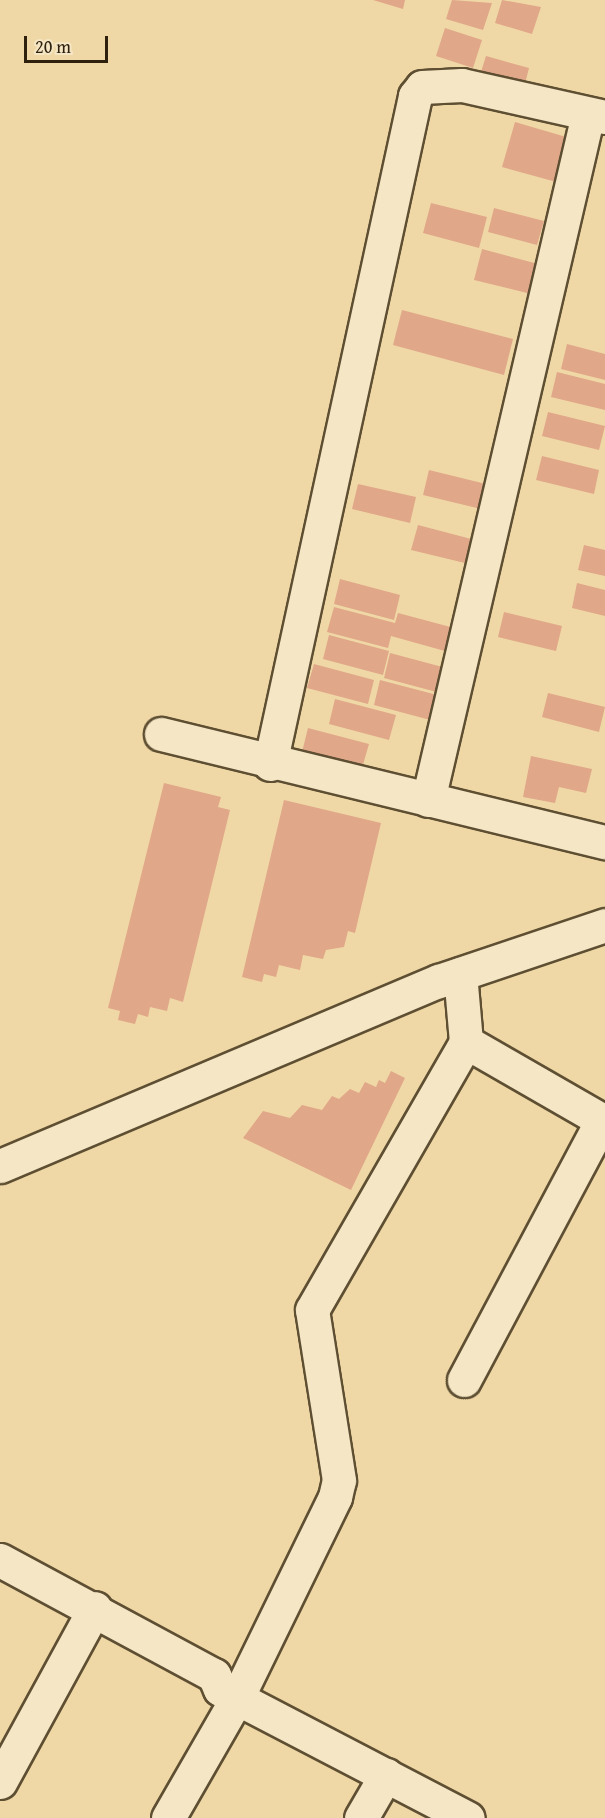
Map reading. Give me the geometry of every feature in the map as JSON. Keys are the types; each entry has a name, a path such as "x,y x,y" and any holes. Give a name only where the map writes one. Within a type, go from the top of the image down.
{"street":[{"path":"270,764 415,96 422,87 462,85 596,116 428,800"},
{"path":"161,734 270,764 604,837"},
{"path":"0,1166 460,974 605,926"},
{"path":"168,1818 229,1693 339,1480 312,1310 466,1042 460,974"},
{"path":"464,1380 603,1121 466,1042"},
{"path":"0,1560 204,1691 229,1693 468,1818"},
{"path":"0,1584 90,1618"},
{"path":"0,1782 90,1618"},
{"path":"361,1818 386,1775"}],"building":[{"path":"373,0 405,0 403,9"},
{"path":"452,0 492,3 483,30 446,19"},
{"path":"502,0 541,7 532,34 495,23"},
{"path":"445,28 482,40 473,68 436,56"},
{"path":"486,56 529,68 525,84 481,72"},
{"path":"515,122 573,139 560,183 502,167"},
{"path":"431,203 487,217 479,248 423,233"},
{"path":"494,208 544,221 537,245 488,232"},
{"path":"482,249 538,264 531,294 474,280"},
{"path":"402,310 513,339 504,375 393,345"},
{"path":"567,344 605,354 605,380 561,369"},
{"path":"557,372 605,384 605,410 551,397"},
{"path":"548,412 605,426 599,450 542,436"},
{"path":"542,456 599,470 594,494 536,480"},
{"path":"429,470 486,484 481,509 423,495"},
{"path":"358,484 416,497 410,523 352,509"},
{"path":"418,525 475,540 469,564 411,550"},
{"path":"584,545 605,550 605,576 578,570"},
{"path":"340,579 400,595 394,620 334,604"},
{"path":"577,583 605,590 605,616 572,608"},
{"path":"334,607 395,623 398,613 458,629 452,653 391,636 388,648 327,632"},
{"path":"504,612 562,626 556,651 498,637"},
{"path":"329,635 389,651 383,675 323,659"},
{"path":"390,653 450,669 444,694 384,678"},
{"path":"314,664 374,680 368,704 307,688"},
{"path":"380,680 441,696 434,721 374,705"},
{"path":"548,693 605,707 599,732 542,717"},
{"path":"335,699 396,715 389,740 329,724"},
{"path":"308,728 369,744 362,768 302,752"},
{"path":"531,756 592,769 586,793 559,787 555,803 523,797"},
{"path":"164,783 221,797 218,807 230,810 183,1002 170,998 167,1011 150,1007 148,1017 138,1014 135,1024 118,1020 120,1011 108,1008"},
{"path":"284,800 381,823 355,933 348,931 344,947 326,950 323,959 303,955 300,970 279,965 276,977 264,974 262,982 242,977"},
{"path":"391,1071 405,1078 351,1190 243,1138 263,1111 290,1118 302,1105 322,1110 332,1096 339,1099 350,1089 359,1093 365,1082 376,1087 379,1080 385,1083"}]}
